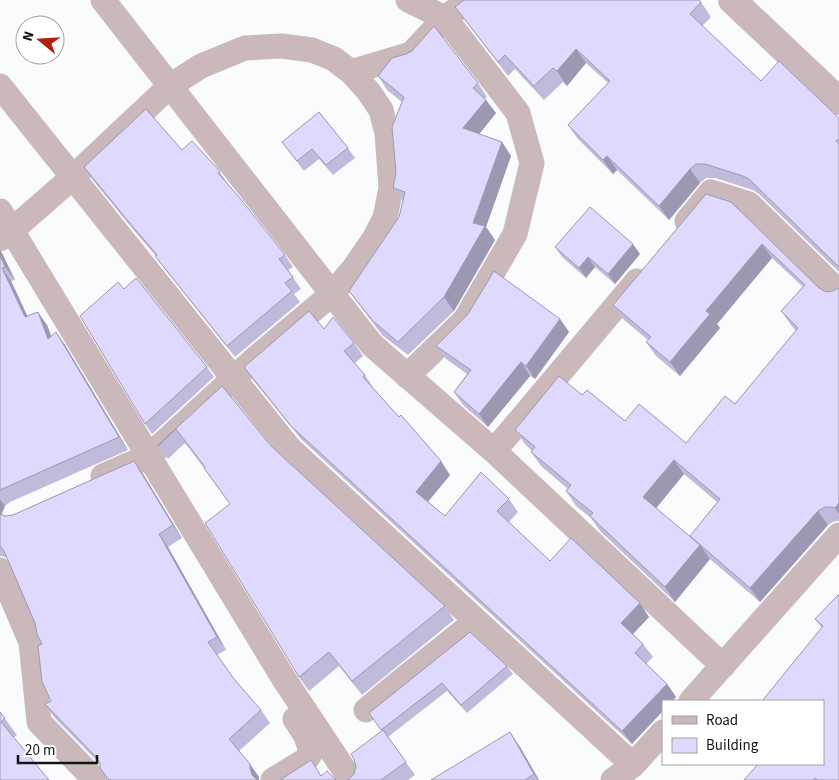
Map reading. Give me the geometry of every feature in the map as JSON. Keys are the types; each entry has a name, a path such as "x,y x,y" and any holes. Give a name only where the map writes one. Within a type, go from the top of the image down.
{"street":[{"path":"103,0 372,345 494,451 723,666"},
{"path":"407,376 465,320 515,234 532,163 518,113 445,18 408,0"},
{"path":"351,72 411,54 445,18 469,0"},
{"path":"732,0 839,101"},
{"path":"87,483 149,456 233,379 332,294 354,268 374,239 385,218 391,188 387,133 381,110 369,92 351,72 334,59 312,50 282,46 245,48 200,66 170,86 72,177 4,227 149,456 284,679 351,780"},
{"path":"0,86 290,449 633,765"},
{"path":"673,238 711,192 749,204 839,292"},
{"path":"494,451 654,261"},
{"path":"692,700 839,535"},
{"path":"188,544 306,736 310,754 306,760 274,780"},
{"path":"0,570 31,642 39,722 95,780"},
{"path":"366,710 476,621"},
{"path":"613,780 633,765 662,733"}],"building":[{"path":"464,0 699,0 701,2 690,14 761,81 779,61 839,118 839,139 836,141 839,144 839,267 749,179 743,176 705,164 696,164 659,206 607,156 603,160 568,125 610,81 576,49 557,71 553,68 534,86 505,55 498,62 455,7"},
{"path":"434,26 478,83 473,88 486,100 463,128 502,142 473,223 485,226 444,297 398,342 373,321 349,291 399,217 405,192 393,188 396,173 392,127 404,97 378,76 392,58 412,51"},
{"path":"146,109 182,150 192,141 217,168 220,172 218,173 285,255 279,259 293,277 285,283 292,291 227,346 155,256 157,255 84,167"},
{"path":"319,112 348,148 326,165 312,149 297,161 282,142"},
{"path":"706,194 731,202 819,288 826,292 839,288 839,503 835,508 825,507 818,511 750,588 690,536 720,499 674,460 643,497 700,545 665,587 590,516 593,513 566,491 571,485 531,452 535,447 515,430 559,376 582,395 587,390 625,421 639,404 686,443 725,396 735,404 798,328 781,311 805,285 762,244 706,311 710,314 670,362 646,342 651,337 613,305"},
{"path":"590,207 633,244 608,274 588,257 579,268 555,247"},
{"path":"0,255 5,267 2,268 25,317 38,312 48,339 56,332 119,437 0,490"},
{"path":"494,271 560,319 526,366 521,362 479,414 454,392 471,370 436,346 468,314"},
{"path":"136,278 207,367 145,424 80,316 118,282 124,289"},
{"path":"309,311 324,329 333,317 354,343 344,351 365,375 363,377 399,417 401,415 441,461 416,492 445,516 481,472 509,499 497,511 550,561 571,538 640,603 621,623 643,644 635,653 667,684 622,731 291,426 244,367"},
{"path":"222,386 271,446 445,606 352,681 329,652 299,677 205,523 230,504 176,429 158,446 158,445"},
{"path":"134,461 173,525 159,534 217,637 208,642 234,679 261,710 229,739 250,764 252,775 257,780 109,780 100,768 100,763 96,757 45,704 51,701 42,682 38,646 42,644 37,634 35,623 4,551 0,546 0,514 5,516 13,515"},
{"path":"839,596 839,780 818,780 815,778 813,780 744,780 757,765 824,765 824,700 763,700 823,626 815,619"},
{"path":"470,632 507,666 461,705 442,683 381,730 369,713"},
{"path":"0,712 5,718 1,722 49,780 0,780"},
{"path":"383,730 406,762 381,780 347,780 354,774 356,767 351,754"},
{"path":"510,732 534,774 525,780 431,780"},
{"path":"311,760 321,776 327,771 336,780 280,780"}]}
